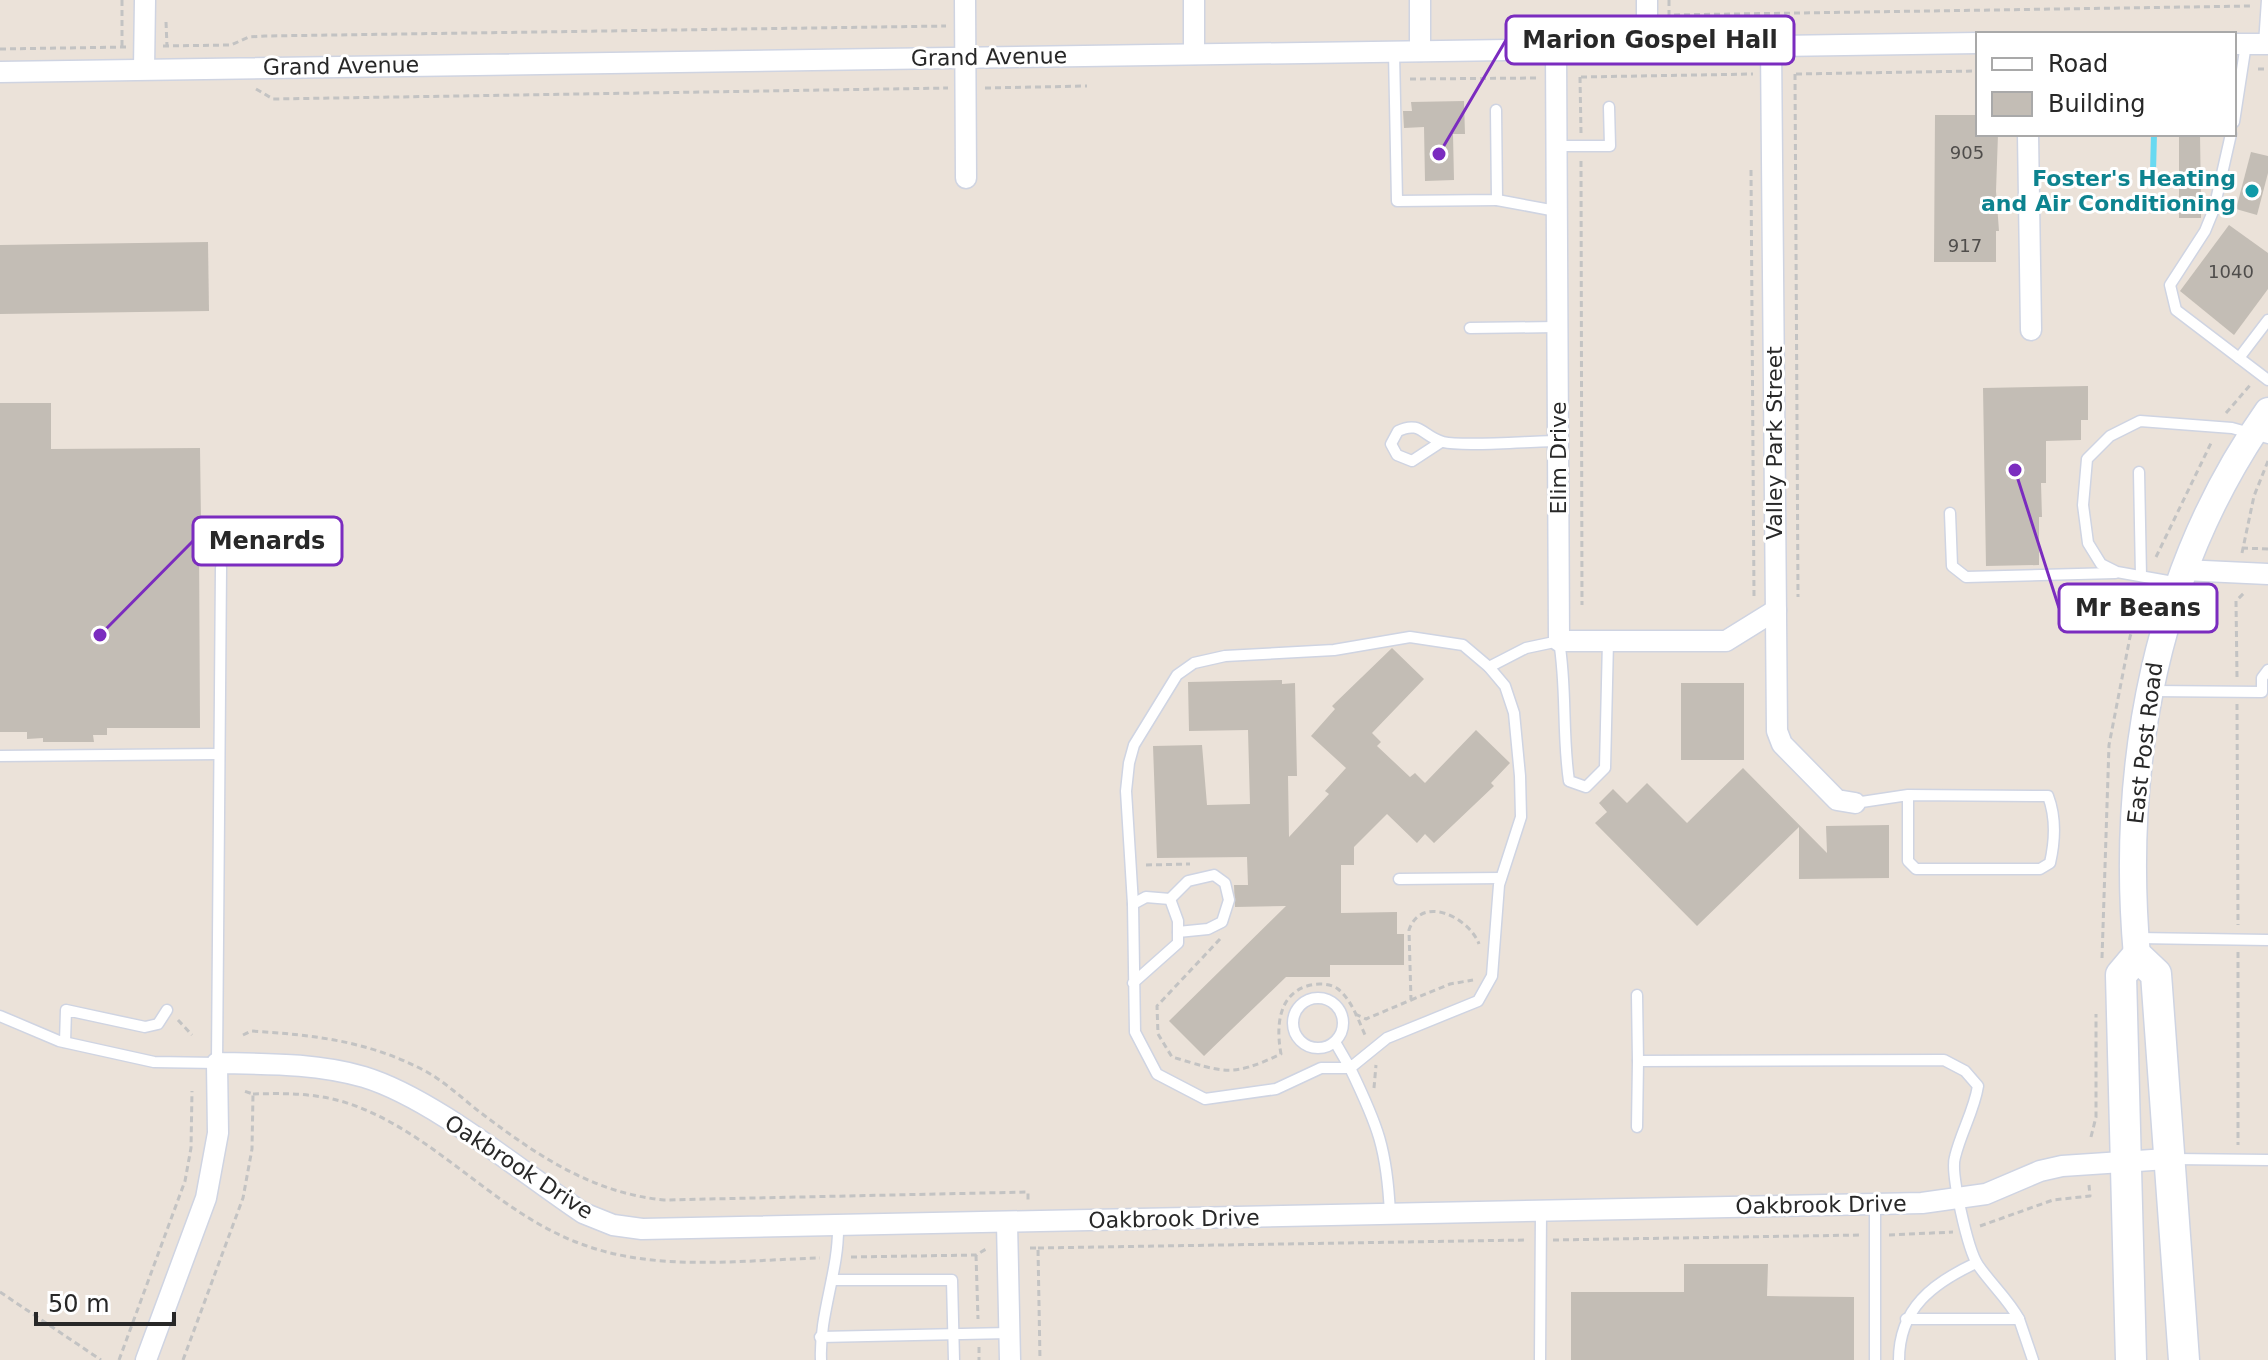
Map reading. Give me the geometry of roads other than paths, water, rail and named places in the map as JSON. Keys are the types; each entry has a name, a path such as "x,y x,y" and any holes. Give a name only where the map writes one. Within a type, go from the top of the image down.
{"main road":[{"name":"East Post Road","path":"2131,1360 2121,975 2136,947 2156,974 2167,1159 2184,1360"}],"street":[{"path":"133,69 145,0"},
{"path":"965,0 966,178"},
{"path":"1194,0 1194,54"},
{"path":"1420,0 1420,51"},
{"path":"1647,0 1647,47"},
{"name":"Grand Avenue","path":"0,72 1976,43"},
{"name":"Valley Park Street","path":"1771,45 1777,731 1782,744 1837,800 1855,803"},
{"name":"Elim Drive","path":"1556,49 1559,641"},
{"path":"2028,136 2031,330"},
{"name":"East Post Road","path":"2136,947 2131,852 2139,752 2155,656 2181,577 2209,507 2259,437 2268,411"},
{"path":"2181,577 2244,572 2268,574"},
{"path":"1559,641 1726,641 1776,610"},
{"path":"146,1360 206,1198 218,1133 217,1063"},
{"name":"Oakbrook Drive","path":"217,1063 299,1065 363,1077 410,1095 583,1213 613,1225 642,1229 1875,1204 1959,1200 2002,1189 2051,1168 2167,1159"},
{"path":"1007,1223 1010,1360"}],"lane":[{"path":"2236,114 2266,4"},
{"path":"1394,52 1397,201 1497,200 1556,211"},
{"path":"1556,146 1610,146 1609,107"},
{"path":"1496,110 1497,200"},
{"path":"2231,136 2214,209 2205,231 2175,275 2169,294 2176,310 2268,380"},
{"path":"2239,358 2268,320"},
{"path":"1470,328 1557,327"},
{"path":"2117,572 2101,564 2088,543 2083,505 2087,459 2110,436 2140,421 2232,428 2259,437"},
{"path":"1441,442 1421,427 1413,426 1398,431 1391,444 1397,455 1412,461 1441,442 1557,441"},
{"path":"2139,472 2141,576"},
{"path":"1950,513 1952,566 1966,577 2117,572 2181,577"},
{"path":"0,1016 65,1042 154,1062 217,1063 221,568"},
{"path":"1410,637 1463,645 1489,667 1505,686 1514,713 1521,817 1501,878 1492,976 1478,1001 1387,1038 1350,1068 1321,1068 1276,1089 1205,1099 1157,1074 1135,1032 1133,904 1126,791 1129,763 1134,745 1165,691 1177,675 1194,663 1225,656 1334,650 1410,637"},
{"path":"1489,667 1526,648 1559,641 1566,679 1569,781 1586,787 1605,768 1608,641"},
{"path":"2150,691 2262,692 2262,678 2268,670"},
{"path":"0,756 219,754"},
{"path":"1855,803 1908,795 2048,796 2052,808 2054,845 2050,863 2040,869 1916,869 1908,861 1908,795"},
{"path":"1133,904 1146,897 1170,899 1197,876 1214,875 1225,883 1229,900 1222,922 1208,929 1178,932"},
{"path":"1399,879 1501,878"},
{"path":"1133,983 1173,951 1178,932 1170,899"},
{"path":"2136,947 2268,940"},
{"path":"1637,995 1637,1127"},
{"path":"1316,998 1338,1006 1343,1029 1335,1042 1318,1048 1302,1042 1293,1027 1296,1010 1316,998"},
{"path":"65,1042 66,1010 145,1027 158,1024 167,1010"},
{"path":"1335,1042 1377,1123 1388,1163 1390,1214"},
{"path":"1638,1061 1944,1060 1965,1071 1978,1086 1975,1103 1953,1160 1959,1200 1976,1263 2019,1319 2033,1360"},
{"path":"2167,1159 2268,1160"},
{"path":"1875,1204 1875,1360"},
{"path":"1540,1360 1541,1211"},
{"path":"821,1360 820,1337 838,1249 838,1226"},
{"path":"1899,1360 1906,1319 1933,1287 1976,1263"},
{"path":"832,1280 952,1280 954,1360"},
{"path":"1906,1319 2019,1319"},
{"path":"820,1337 1009,1333"}],"waterway":[{"path":"2153,172 2154,136"}],"place":[{"name":"Marion Gospel Hall","path":"1439,154"},
{"name":"Foster's Heating and Air Conditioning","path":"2252,191"},
{"name":"Mr Beans","path":"2015,470"},
{"name":"Menards","path":"100,635"}]}
